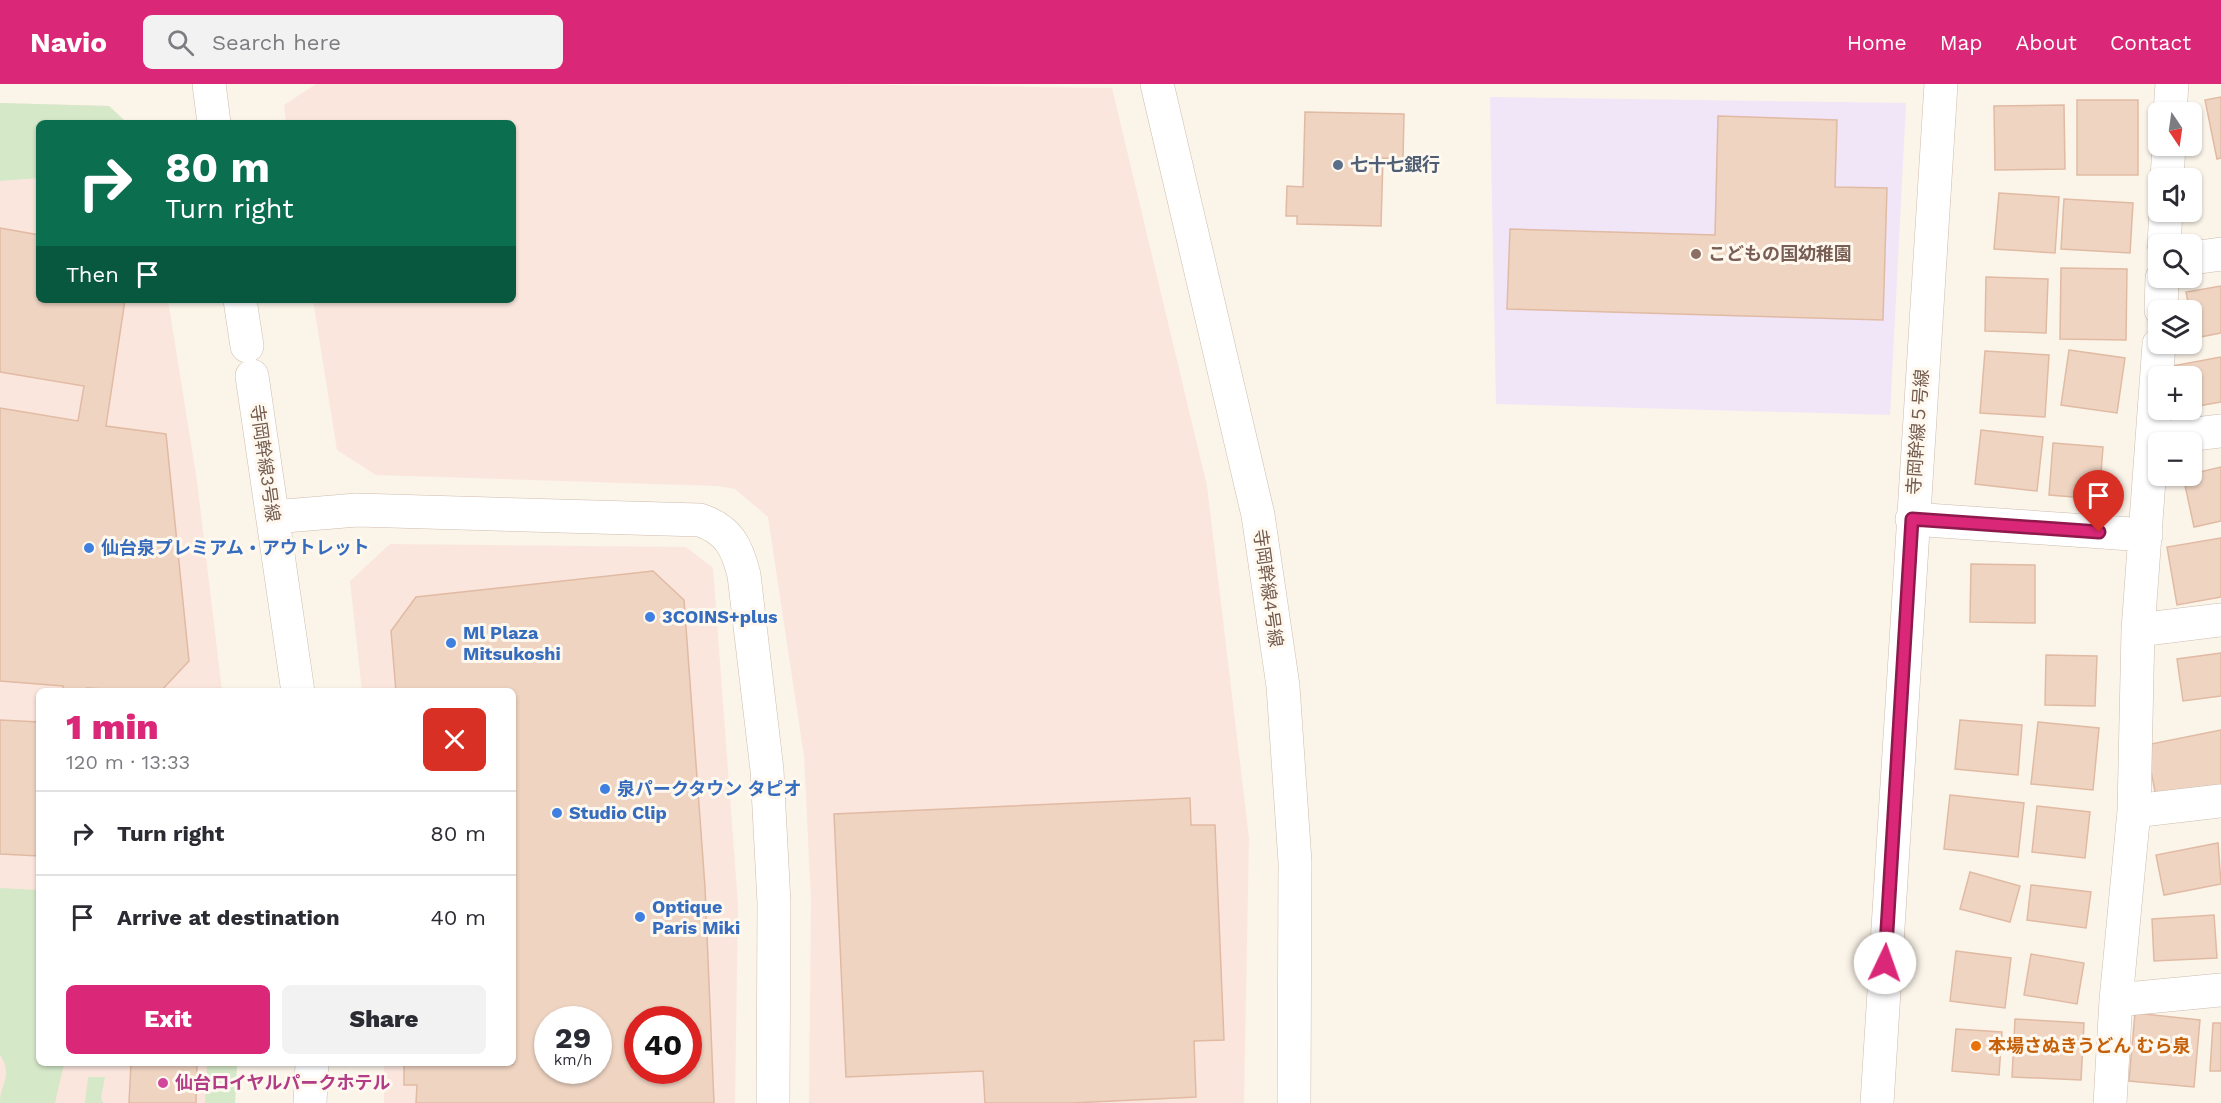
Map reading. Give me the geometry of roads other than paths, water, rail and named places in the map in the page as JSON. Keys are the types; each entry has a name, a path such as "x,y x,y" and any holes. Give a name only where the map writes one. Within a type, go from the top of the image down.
{"street":[{"path":"209,84 214,120"},
{"name":"寺岡幹線4号線","path":"1157,84 1258,515 1283,686 1295,862 1294,1103"},
{"name":"寺岡幹線５号線","path":"1877,1103 1941,84"},
{"path":"2171,102 2172,84"},
{"path":"2202,257 2221,254"},
{"name":"寺岡幹線3号線","path":"240,303 297,688"},
{"path":"2154,432 2158,354"},
{"path":"2202,433 2221,431"},
{"path":"2110,1103 2116,1000 2134,811 2138,630 2150,486"},
{"path":"273,517 357,510 700,520 719,529 729,537 737,549 744,575 767,771 774,903 773,1103"},
{"path":"1912,519 2146,535"},
{"path":"2138,630 2221,620"},
{"path":"2134,811 2221,801"},
{"path":"2116,1000 2221,990"},
{"path":"310,1103 312,1066"}],"place":[{"name":"七十七銀行","path":"1338,165"},
{"name":"こどもの国幼稚園","path":"1696,254"},
{"name":"仙台泉プレミアム・アウトレット","path":"89,548"},
{"name":"3COINS+plus","path":"650,617"},
{"name":"Ml Plaza Mitsukoshi","path":"451,643"},
{"name":"泉パークタウン タピオ","path":"605,789"},
{"name":"Studio Clip","path":"557,813"},
{"name":"Optique Paris Miki","path":"640,917"},
{"name":"本場さぬきうどん むら泉","path":"1976,1046"},
{"name":"仙台ロイヤルパークホテル","path":"163,1083"}]}
